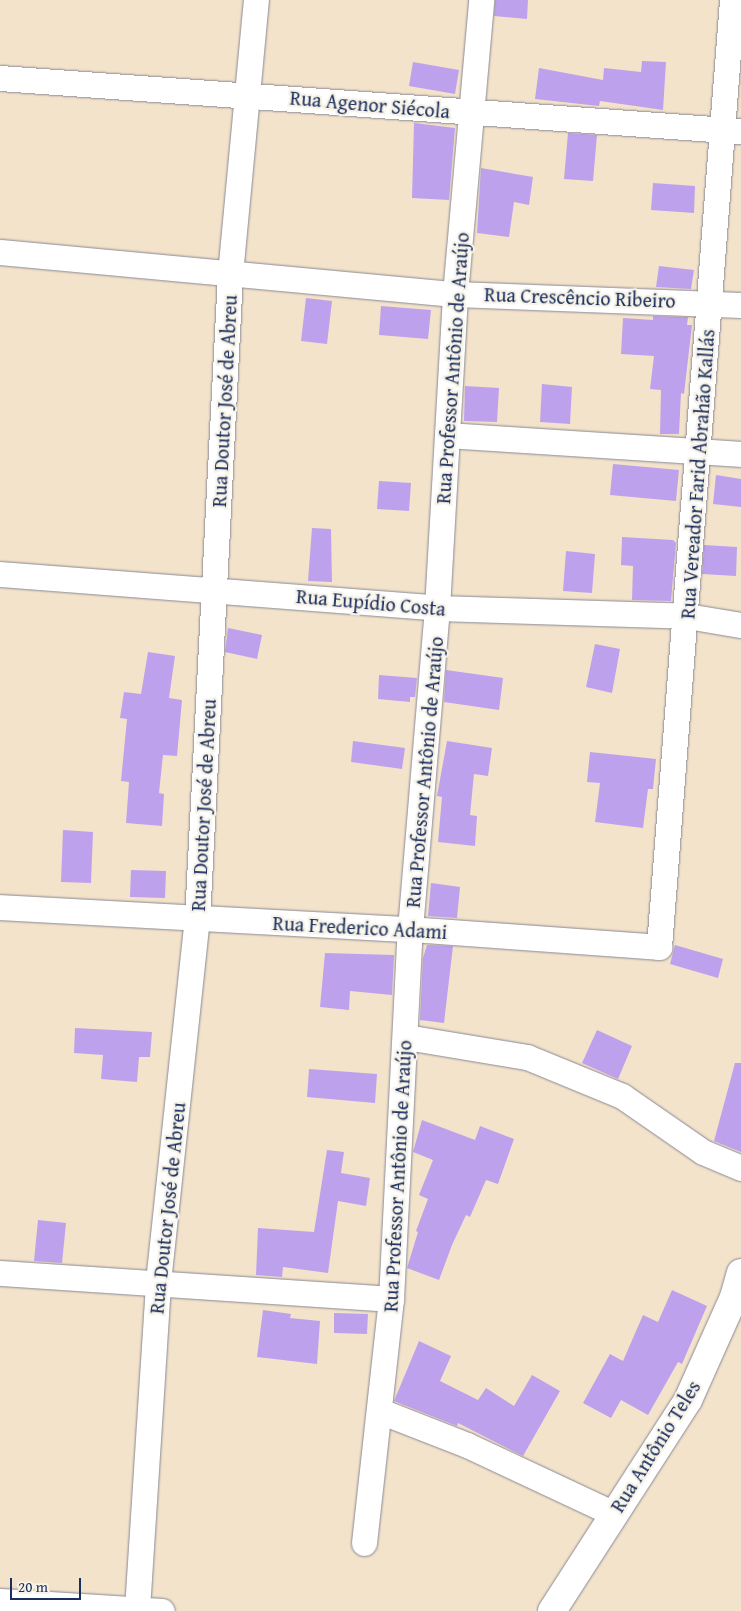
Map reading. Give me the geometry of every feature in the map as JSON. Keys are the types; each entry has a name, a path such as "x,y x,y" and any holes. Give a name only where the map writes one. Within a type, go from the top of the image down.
{"main road":[{"name":"Rua Antônio Teles","path":"552,1611 688,1400 734,1297 741,1273"}],"street":[{"name":"Rua Doutor José de Abreu","path":"137,1609 158,1282 197,918 230,274 256,0"},
{"name":"Rua Professor Antônio de Araújo","path":"364,1543 391,1299 406,1037 410,929 437,608 455,294 481,0"},
{"name":"Rua Vereador Farid Abrahão Kallás","path":"659,947 687,616 697,450 709,301 732,130 732,0"},
{"name":"Rua Agenor Siécola","path":"0,78 248,93 471,114 732,130"},
{"name":"Rua Crescêncio Ribeiro","path":"0,252 455,294 709,301 741,305"},
{"path":"447,435 741,454"},
{"name":"Rua Eupídio Costa","path":"0,574 215,589 437,608 687,616 741,625"},
{"name":"Rua Frederico Adami","path":"0,907 410,929 659,947"},
{"path":"406,1037 527,1057 622,1096 703,1152 741,1168"},
{"path":"0,1273 158,1282 391,1299"},
{"path":"380,1411 468,1446 614,1514"},
{"path":"0,1601 162,1611"}],"building":[{"path":"495,0 528,0 527,19 494,16"},
{"path":"642,61 666,62 663,110 600,101 599,106 535,99 539,68 603,80 604,68 641,72"},
{"path":"413,62 459,70 455,94 409,86"},
{"path":"414,123 455,128 449,200 412,198"},
{"path":"568,133 597,135 593,181 564,179"},
{"path":"481,168 533,177 529,205 514,202 509,237 477,233"},
{"path":"653,183 695,186 694,213 651,210"},
{"path":"659,266 694,270 691,289 656,287"},
{"path":"306,298 332,301 327,344 301,341"},
{"path":"381,306 431,310 428,339 379,335"},
{"path":"653,316 688,317 687,325 692,325 684,394 681,393 679,434 660,434 661,390 650,389 654,356 621,354 623,318 653,320"},
{"path":"542,384 572,387 570,424 540,422"},
{"path":"465,386 499,388 497,422 464,421"},
{"path":"613,464 679,470 676,501 610,495"},
{"path":"716,475 741,479 741,507 713,504"},
{"path":"379,481 411,483 409,511 377,509"},
{"path":"312,528 331,529 332,582 308,581"},
{"path":"622,537 673,540 676,543 671,601 632,600 633,566 621,565"},
{"path":"704,545 737,547 736,576 702,574"},
{"path":"566,551 595,554 592,593 563,591"},
{"path":"228,628 262,635 257,659 225,652"},
{"path":"595,644 620,649 612,693 586,687"},
{"path":"148,652 175,656 169,698 182,700 177,756 163,755 159,793 164,794 162,826 126,823 129,782 121,781 127,719 120,718 124,692 141,694"},
{"path":"446,670 503,678 499,710 444,702"},
{"path":"379,675 417,678 415,697 410,697 410,702 378,699"},
{"path":"353,741 405,748 402,769 351,762"},
{"path":"447,741 492,748 488,776 474,774 470,815 477,816 475,846 438,842 442,797 437,796"},
{"path":"590,752 656,759 653,789 648,789 643,828 595,822 600,783 587,782"},
{"path":"63,830 93,832 91,883 61,882"},
{"path":"131,870 166,871 165,898 130,897"},
{"path":"431,883 460,887 457,918 428,916"},
{"path":"427,945 453,946 444,1023 420,1020 423,958"},
{"path":"675,945 723,959 718,978 670,964"},
{"path":"325,953 394,955 392,995 350,991 349,1010 320,1007"},
{"path":"75,1028 152,1032 150,1057 139,1057 137,1082 101,1079 103,1055 74,1053"},
{"path":"597,1030 632,1046 618,1079 582,1063"},
{"path":"735,1063 741,1063 741,1152 714,1141"},
{"path":"309,1069 377,1074 375,1103 307,1097"},
{"path":"422,1120 475,1140 480,1126 514,1139 498,1184 486,1180 470,1217 466,1215 439,1280 407,1268 418,1232 416,1231 428,1199 419,1195 433,1160 413,1152"},
{"path":"327,1150 344,1152 341,1173 370,1178 366,1206 338,1201 328,1273 283,1267 282,1277 256,1275 258,1228 314,1232"},
{"path":"38,1220 66,1223 62,1263 34,1261"},
{"path":"672,1290 707,1306 682,1364 678,1362 648,1415 621,1400 611,1418 583,1403 610,1354 623,1361 643,1315 658,1322"},
{"path":"263,1310 291,1314 290,1318 320,1321 317,1364 257,1357"},
{"path":"334,1313 368,1314 367,1334 334,1333"},
{"path":"419,1341 451,1356 440,1381 478,1400 486,1388 514,1406 532,1375 560,1391 523,1456 458,1423 457,1426 394,1401"}]}
